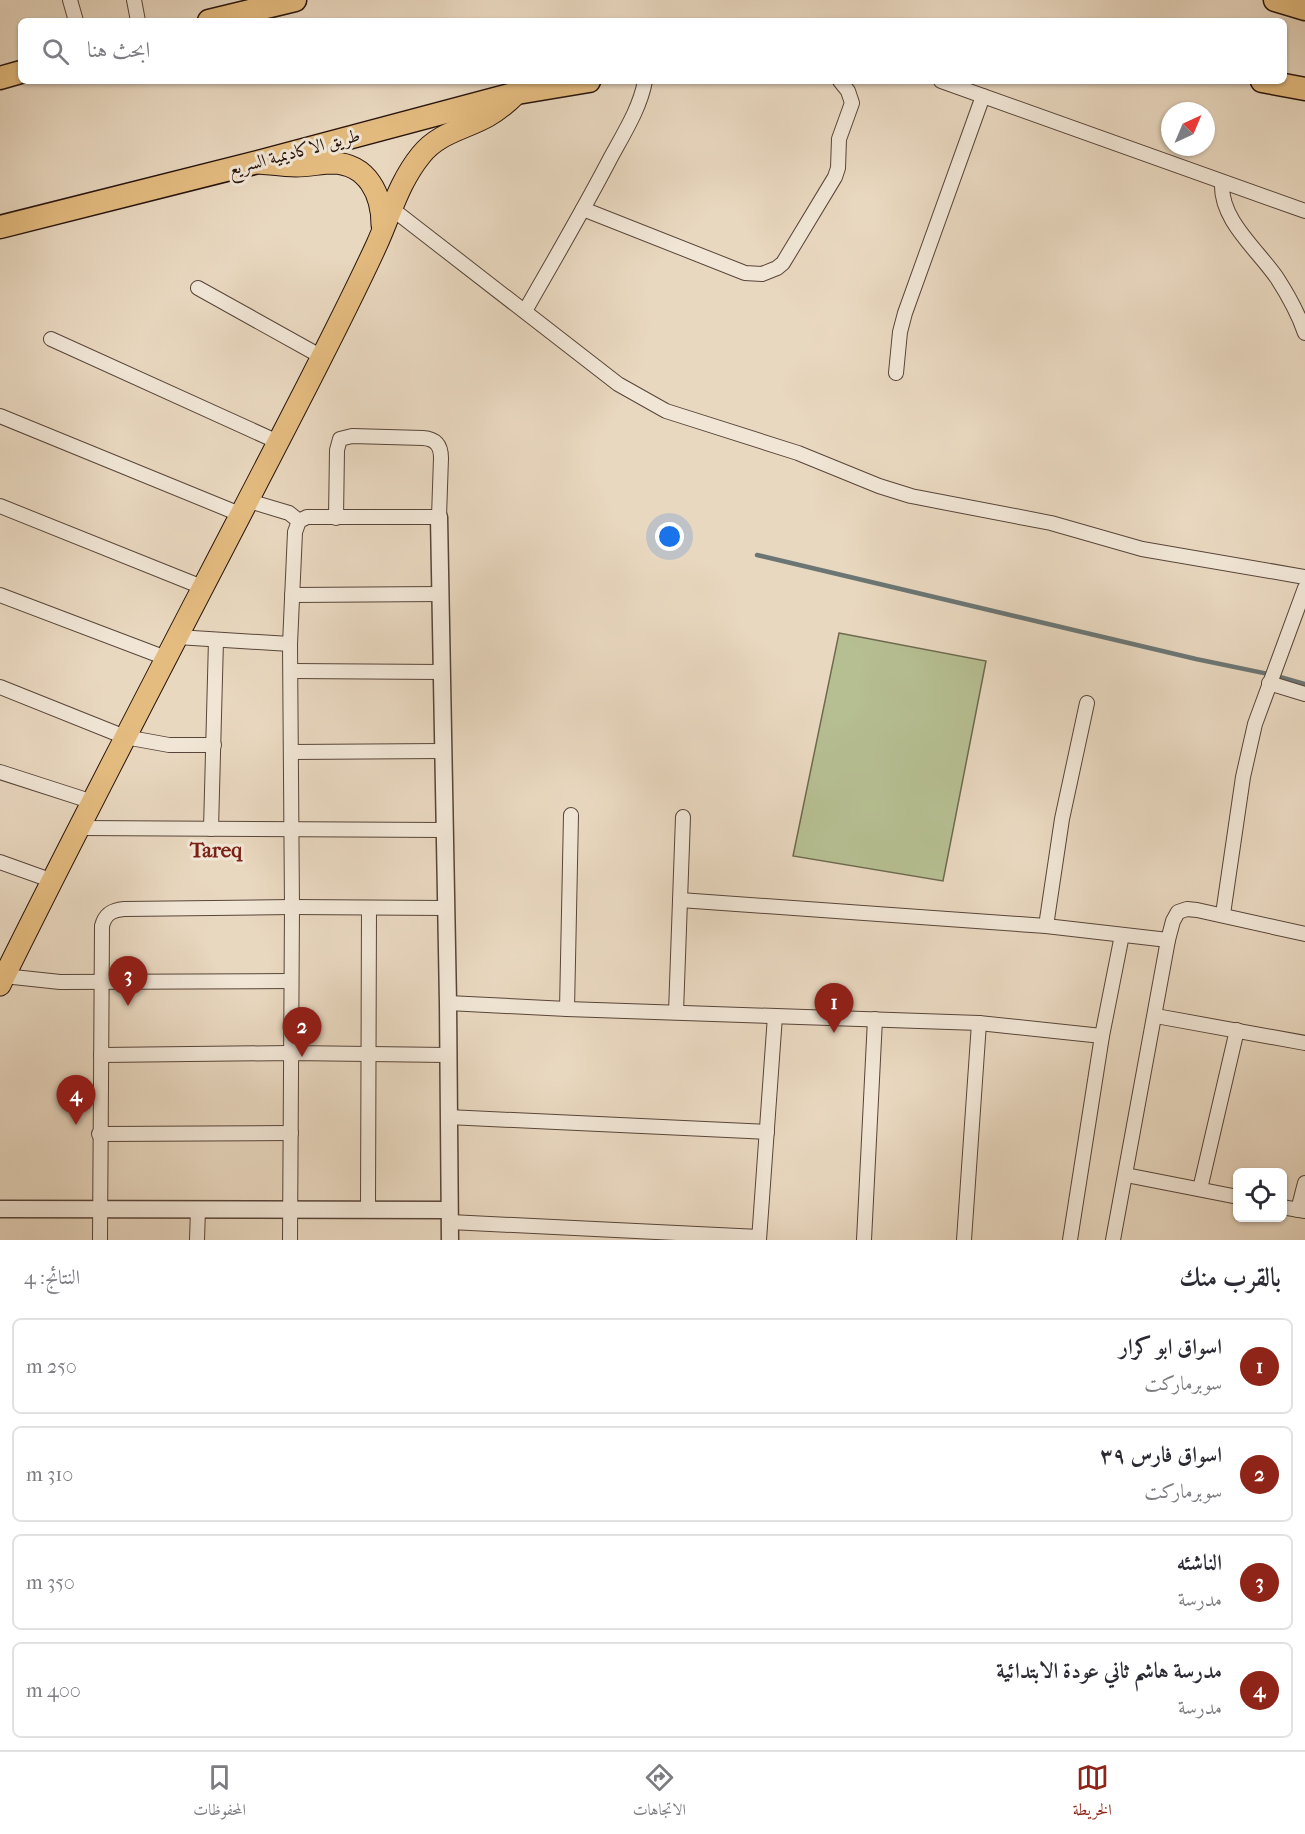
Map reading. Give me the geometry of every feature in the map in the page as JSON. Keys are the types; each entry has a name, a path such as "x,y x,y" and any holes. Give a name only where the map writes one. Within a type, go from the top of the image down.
{"highway":[{"path":"221,18 295,0"},
{"path":"1275,0 1305,9"},
{"path":"0,78 18,73"},
{"name":"طريق الاكاديمية السريع","path":"0,227 258,162 517,93 571,84"},
{"path":"1278,84 1305,89"}],"main road":[{"path":"5,968 53,881 322,357 412,166 434,142 490,115 517,93"},
{"path":"258,162 295,166 334,163 363,174 377,192 382,211 382,232"}],"street":[{"path":"69,0 75,18"},
{"path":"134,0 137,18"},
{"path":"525,311 638,107 644,84"},
{"path":"583,210 745,273 770,272 788,256 837,173 838,144 852,103 848,91 842,84"},
{"path":"949,84 1305,211"},
{"path":"896,374 900,332 905,313 983,96"},
{"path":"1222,183 1222,199 1229,215 1276,278 1300,319 1305,333"},
{"path":"391,208 618,384 650,403 691,420 813,458 895,492 1051,523 1142,549 1305,577"},
{"path":"198,288 322,357"},
{"path":"51,339 278,442"},
{"path":"0,416 245,508 289,513 299,521"},
{"path":"336,518 337,444 340,439 352,436 423,438 437,443 441,450 439,517 450,1240"},
{"path":"0,506 202,587"},
{"path":"290,1240 292,907 290,645 295,532 299,521 307,517 439,517"},
{"path":"1222,914 1255,724 1305,588"},
{"path":"292,595 441,594"},
{"path":"0,595 166,658"},
{"path":"177,637 290,645"},
{"path":"211,829 216,640"},
{"path":"291,671 442,672"},
{"path":"1269,683 1305,694"},
{"path":"0,687 125,737 169,745 214,745"},
{"path":"1046,926 1062,819 1087,703"},
{"path":"291,752 443,751"},
{"path":"0,772 93,802"},
{"path":"567,1009 571,815"},
{"path":"676,1012 683,817"},
{"path":"79,828 444,830"},
{"path":"0,862 53,881"},
{"path":"680,900 1046,926 1168,940"},
{"path":"368,1210 369,908"},
{"path":"100,1240 99,1134 102,926 104,919 115,909 445,908"},
{"path":"1113,1240 1156,1016 1168,940 1178,912 1187,909 1222,914 1305,934"},
{"path":"1070,1240 1102,1036 1122,935"},
{"path":"5,968 45,982 291,981"},
{"path":"448,1003 979,1023 1102,1036"},
{"path":"0,1209 368,1210 450,1216 593,1234 759,1238 775,1016"},
{"path":"1156,1016 1305,1043"},
{"path":"864,1240 875,1019"},
{"path":"964,1240 979,1023"},
{"path":"1200,1190 1237,1030"},
{"path":"101,1054 447,1055"},
{"path":"448,1117 767,1132"},
{"path":"99,1134 291,1133"},
{"path":"1126,1175 1233,1196"},
{"path":"1301,1210 1305,1183"},
{"path":"197,1240 198,1209"}],"green space":[{"path":"839,633 986,661 943,881 793,856"}],"waterway":[{"path":"757,555 1305,684"}],"place":[{"name":"الناشئه","path":"128,1006"},
{"name":"اسواق ابو كرار","path":"834,1033"},
{"name":"اسواق فارس ٣٩","path":"302,1057"},
{"name":"مدرسة هاشم ثاني عودة الابتدائية","path":"76,1125"}],"district":[{"name":"Tareq","path":"216,850"}]}
